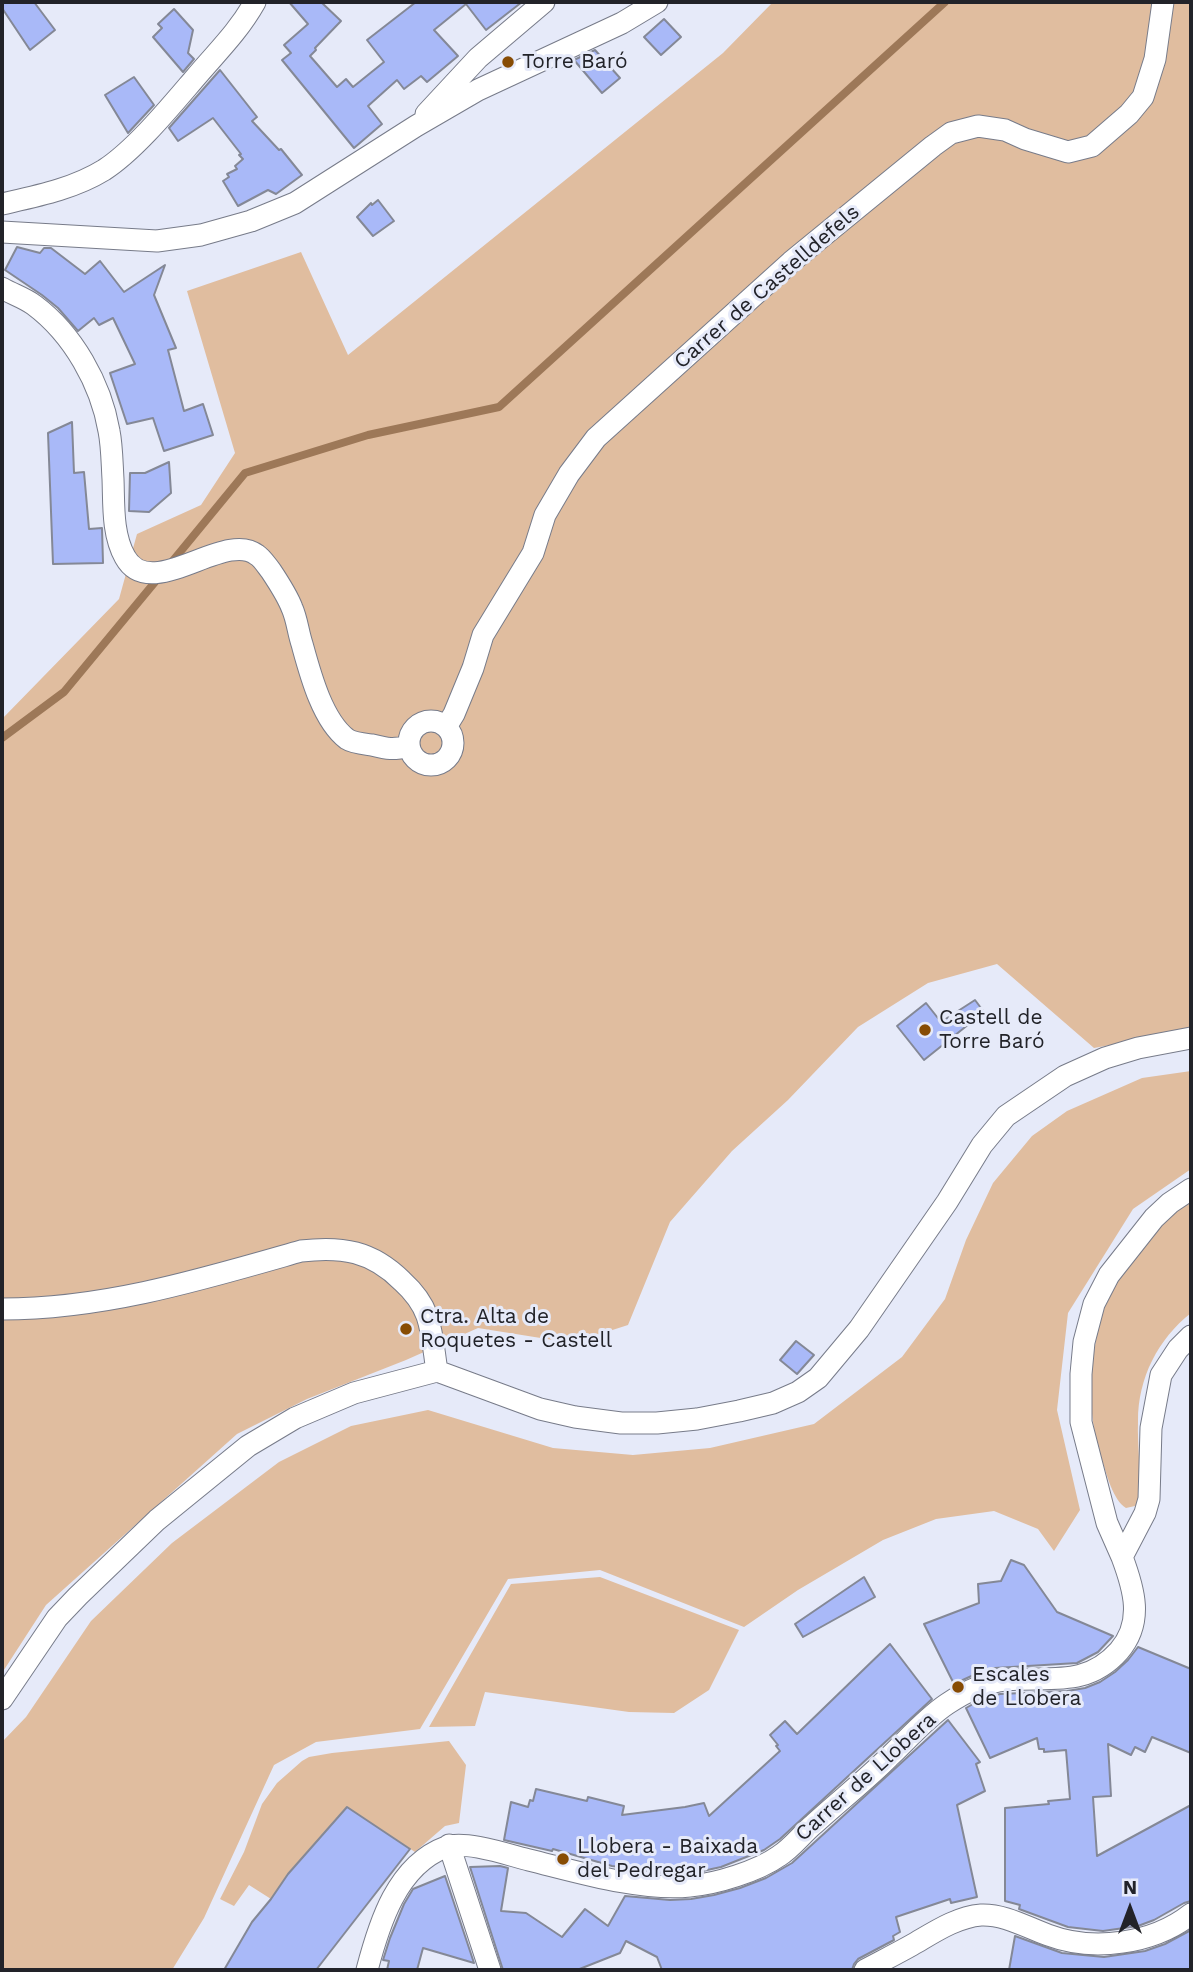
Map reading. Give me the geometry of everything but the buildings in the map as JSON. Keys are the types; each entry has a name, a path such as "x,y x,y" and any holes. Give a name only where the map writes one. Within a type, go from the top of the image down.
{"street":[{"path":"2,204 68,187 105,169 129,149 175,102 232,38 255,2"},
{"path":"416,127 478,58 544,2"},
{"path":"2,232 157,241 201,235 251,221 295,202 478,90 622,23 657,2"},
{"name":"Carrer de Castelldefels","path":"446,727 474,668 483,635 533,553 545,515 569,474 596,438 791,262 951,133 978,126 1005,130 1024,139 1068,152 1092,146 1129,114 1143,97 1155,59 1163,2"},
{"path":"2,288 33,304 57,325 94,383 104,407 110,433 114,517 118,539 126,559 139,571 156,574 225,552 245,549 257,554 284,590 293,610 319,696 330,720 348,740 393,750 409,746"},
{"path":"434,721 446,727 453,740 453,747 445,760 426,764 414,758 409,746 411,733 421,723 434,721"},
{"path":"2,1699 57,1618 157,1520 247,1446 295,1419 354,1393 437,1371 540,1409 621,1423 657,1423 697,1419 773,1403 798,1392 818,1378 859,1329 908,1261 982,1145 1006,1116 1065,1076 1105,1058 1138,1048 1191,1038"},
{"name":"Carrer de Llobera","path":"449,1845 462,1844 641,1885 690,1886 741,1875 780,1856 880,1767 923,1724 963,1694 989,1683 1006,1680 1069,1679 1103,1665 1118,1652 1128,1640 1134,1623 1135,1603 1122,1557 1104,1511 1082,1422 1081,1374 1088,1329 1094,1304 1109,1275 1154,1218 1191,1189"},
{"path":"2,1309 61,1307 102,1301 148,1292 302,1251 340,1249 357,1252 388,1267 415,1293 426,1315 437,1371"},
{"path":"1122,1557 1145,1513 1149,1499 1151,1428 1161,1375 1178,1349 1191,1336"},
{"path":"1104,1511 1130,1519 1145,1513"},
{"path":"367,1970 388,1908 399,1886 414,1867 449,1845 490,1970"},
{"path":"865,1970 938,1930 968,1917 995,1916 1069,1941 1104,1943 1162,1932 1191,1914"}],"shaded area":[{"path":"773,2 1191,2 1191,1030 1094,1048 997,964 928,983 858,1027 788,1100 732,1151 670,1222 628,1325 572,1343 478,1328 307,1399 237,1434 46,1605 2,1673 2,719 119,599 137,534 201,505 235,453 187,291 301,252 348,355 723,53"},
{"path":"1191,1071 1191,1169 1133,1209 1068,1313 1057,1410 1080,1510 1054,1551 1038,1529 994,1511 936,1519 883,1540 798,1590 744,1627 600,1570 508,1579 420,1729 316,1742 274,1765 204,1918 172,1970 2,1970 2,1742 26,1717 91,1621 172,1543 279,1462 351,1426 428,1410 553,1448 633,1455 710,1448 814,1424 902,1357 945,1299 966,1240 993,1183 1032,1136 1067,1111 1142,1078"},
{"path":"1191,1200 1191,1313 1179,1323 1160,1347 1146,1375 1138,1421 1139,1501 1135,1506 1126,1508 1111,1487 1097,1443 1091,1392 1096,1340 1112,1288 1166,1220"},
{"path":"600,1577 739,1630 709,1690 674,1713 629,1712 485,1692 475,1726 429,1727 511,1584"},
{"path":"449,1741 466,1765 459,1823 445,1826 415,1852 347,1807 286,1877 271,1899 249,1885 234,1906 220,1899 244,1852 262,1804 277,1783 302,1761 332,1753"}],"waterway":[{"path":"171,563 245,473 368,435 499,407 945,2"},
{"path":"2,738 64,692 160,576"}],"place":[{"name":"Torre Baró","path":"508,62"},
{"name":"Castell de Torre Baró","path":"925,1030"},
{"name":"Ctra. Alta de Roquetes - Castell","path":"406,1329"},
{"name":"Escales de Llobera","path":"958,1687"},
{"name":"Llobera - Baixada del Pedregar","path":"563,1859"}]}
